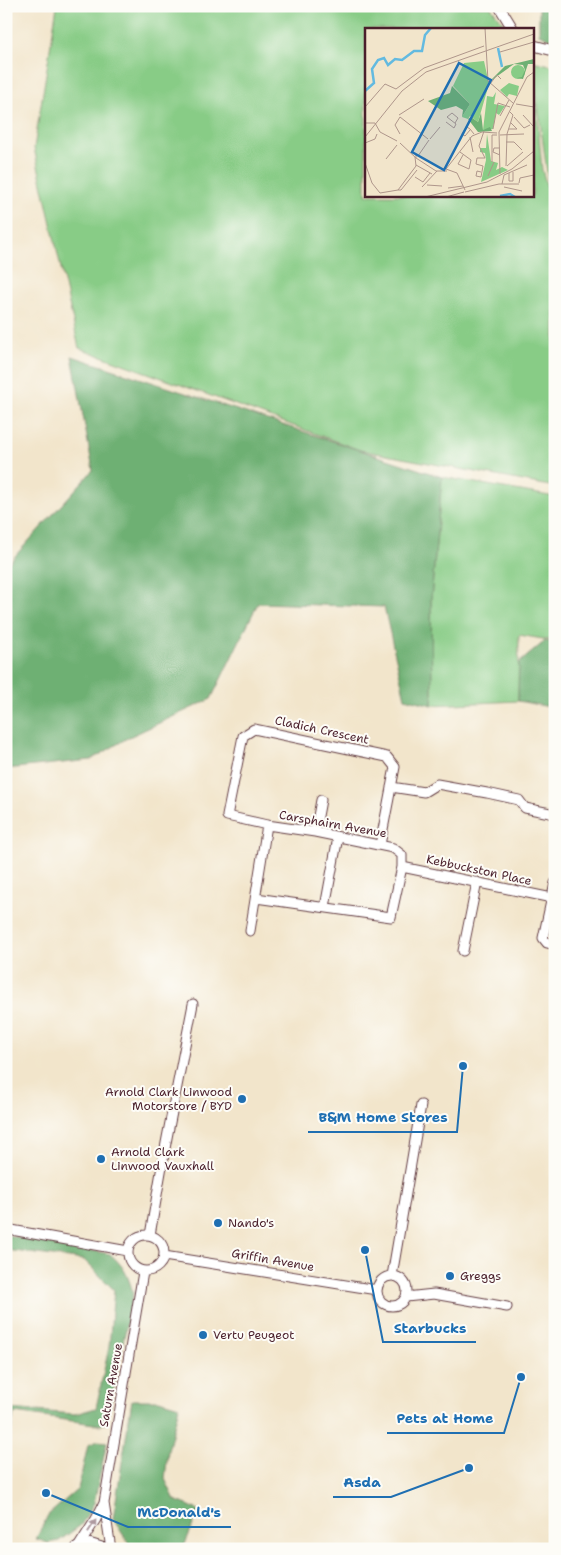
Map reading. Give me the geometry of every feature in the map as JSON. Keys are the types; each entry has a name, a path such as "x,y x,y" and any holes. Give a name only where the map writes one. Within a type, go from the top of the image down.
{"main road":[{"path":"77,1549 90,1545 103,1549"}],"street":[{"path":"499,6 512,28"},
{"path":"534,46 555,51"},
{"name":"Cladich Crescent","path":"227,816 243,736 254,729 387,757 395,767 380,845"},
{"path":"391,787 424,792 437,784 519,800 525,808 555,814"},
{"path":"315,832 321,800"},
{"name":"Carsphairn Avenue","path":"227,816 393,848 402,855 402,867"},
{"name":"Carsphairn Avenue","path":"250,931 267,825"},
{"path":"325,908 338,837"},
{"path":"256,898 391,917 402,867"},
{"name":"Kebbuckston Place","path":"402,867 552,898"},
{"path":"463,951 477,882"},
{"path":"555,883 543,938 547,943 555,945"},
{"path":"150,1236 193,1004"},
{"path":"392,1276 421,1105"},
{"path":"6,1229 128,1250"},
{"path":"142,1235 150,1236 160,1242 163,1248 163,1261 155,1269 143,1272 134,1268 130,1263 128,1250 135,1239 142,1235"},
{"name":"Griffin Avenue","path":"164,1256 377,1290"},
{"name":"Saturn Avenue","path":"77,1549 96,1519 104,1502 143,1272"},
{"path":"392,1276 401,1279 407,1292 406,1297 400,1304 390,1306 385,1305 379,1300 377,1290 384,1278 392,1276"},
{"path":"406,1297 434,1294 507,1307"},
{"name":"Saturn Avenue","path":"104,1502 111,1549"}],"green space":[{"path":"57,6 490,6 507,28 365,28 365,196 534,196 534,77 542,170 555,212 555,487 360,450 79,348 34,148"},
{"path":"539,6 555,6 555,41 539,34"},
{"path":"534,61 555,66 555,200 548,180 534,77"},
{"path":"72,356 442,477 431,599 432,705 405,698 384,607 258,603 211,699 129,737 91,760 6,769 6,566 93,470"},
{"path":"442,477 555,497 555,641 519,635 518,701 432,705 431,599"},
{"path":"545,641 555,642 555,708 518,701 519,663"},
{"path":"6,1235 110,1254 125,1271 133,1293 107,1422 101,1425 14,1413 10,1436 6,1435 6,1411 9,1409 75,1414 96,1408 109,1347 114,1290 84,1260 6,1250"},
{"path":"132,1400 159,1400 179,1406 168,1451 165,1479 175,1500 199,1510 183,1549 135,1549 129,1544 113,1519"},
{"path":"98,1441 107,1442 94,1503 81,1525 59,1541 48,1543 36,1539 48,1515 78,1489 88,1445"}],"place":[{"name":"B&M Home Stores","path":"463,1066"},
{"name":"Arnold Clark Linwood Motorstore / BYD","path":"242,1099"},
{"name":"Arnold Clark Linwood Vauxhall","path":"101,1159"},
{"name":"Nando's","path":"218,1223"},
{"name":"Starbucks","path":"365,1250"},
{"name":"Greggs","path":"450,1276"},
{"name":"Vertu Peugeot","path":"203,1335"},
{"name":"Pets at Home","path":"521,1377"},
{"name":"Asda","path":"469,1468"},
{"name":"McDonald's","path":"46,1493"}]}
